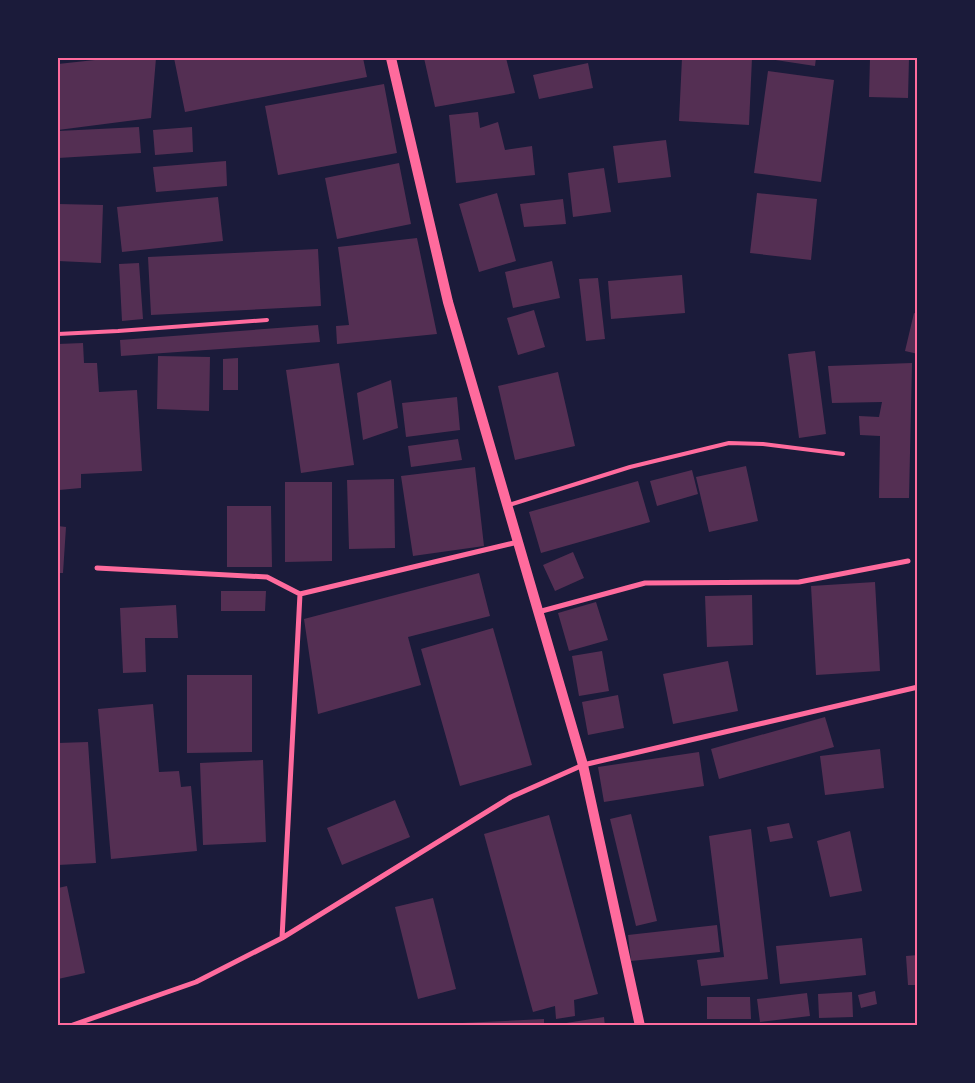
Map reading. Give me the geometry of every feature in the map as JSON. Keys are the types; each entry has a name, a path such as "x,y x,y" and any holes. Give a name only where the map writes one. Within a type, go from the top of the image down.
{"main road":[{"path":"391,58 448,302 583,765 640,1026"}],"street":[{"path":"97,568 267,577 300,594 518,542"},
{"path":"538,612 645,583 799,582 908,561"},
{"path":"282,938 300,594"},
{"path":"70,1026 196,982 282,938 510,798 583,765 918,687"}],"lane":[{"path":"58,334 267,320"},
{"path":"507,506 630,467 729,443 763,444 843,454"}],"building":[{"path":"113,58 156,58 151,118 58,130 58,64"},
{"path":"174,58 363,58 367,77 185,112"},
{"path":"424,58 506,58 515,93 435,107"},
{"path":"682,58 752,58 749,125 679,121"},
{"path":"770,58 816,58 815,66"},
{"path":"870,58 909,58 908,98 869,97"},
{"path":"588,63 593,88 539,99 533,75"},
{"path":"768,71 834,80 821,182 754,173"},
{"path":"384,84 397,153 278,175 265,106"},
{"path":"478,112 480,128 498,122 505,150 532,146 535,175 456,183 449,115"},
{"path":"139,127 141,153 58,158 58,131"},
{"path":"192,127 193,152 155,155 153,130"},
{"path":"666,140 671,177 618,183 613,146"},
{"path":"226,161 227,186 156,192 153,167"},
{"path":"399,163 411,224 337,239 325,178"},
{"path":"604,168 611,212 573,217 568,173"},
{"path":"497,193 516,261 479,272 459,204"},
{"path":"757,193 817,199 811,260 750,253"},
{"path":"218,197 223,241 122,252 117,207"},
{"path":"563,199 566,224 524,227 520,204"},
{"path":"58,204 103,205 101,263 58,261"},
{"path":"417,238 437,334 337,344 336,326 349,325 338,247"},
{"path":"318,249 321,306 151,315 148,257"},
{"path":"552,261 560,298 513,308 505,272"},
{"path":"139,263 143,319 122,321 119,264"},
{"path":"682,275 685,313 611,319 608,281"},
{"path":"598,278 605,339 586,341 579,279"},
{"path":"534,310 545,347 518,355 507,318"},
{"path":"914,313 918,314 918,354 905,351"},
{"path":"318,325 320,342 121,356 120,340"},
{"path":"83,343 84,363 97,363 99,392 137,390 142,471 81,474 81,488 59,490 58,344"},
{"path":"815,351 826,434 799,438 788,354"},
{"path":"158,356 210,357 209,411 157,409"},
{"path":"238,358 238,390 223,390 223,359"},
{"path":"339,363 354,465 301,473 286,370"},
{"path":"912,363 909,498 879,498 880,436 860,435 859,416 879,417 882,402 832,403 828,366"},
{"path":"558,372 575,446 515,460 498,386"},
{"path":"391,380 398,428 363,440 357,393"},
{"path":"457,397 460,430 406,437 402,403"},
{"path":"458,439 462,460 411,467 408,446"},
{"path":"746,466 758,521 709,532 696,477"},
{"path":"475,467 484,546 413,556 401,476"},
{"path":"692,470 698,494 657,506 650,481"},
{"path":"394,479 395,548 349,549 347,480"},
{"path":"638,481 650,522 541,553 529,512"},
{"path":"285,482 332,482 332,561 285,562"},
{"path":"227,506 271,506 272,567 227,567"},
{"path":"58,526 66,527 63,573 58,573"},
{"path":"573,552 584,578 555,591 543,565"},
{"path":"479,573 490,616 408,637 421,685 318,714 304,619"},
{"path":"875,582 880,671 816,675 811,586"},
{"path":"221,591 266,591 265,611 221,611"},
{"path":"752,595 753,645 707,647 705,596"},
{"path":"596,602 608,640 569,651 558,613"},
{"path":"176,605 178,638 145,638 146,672 123,673 120,608"},
{"path":"493,628 532,765 460,786 421,649"},
{"path":"602,651 609,691 579,696 572,656"},
{"path":"728,661 738,711 673,724 663,674"},
{"path":"187,675 252,675 252,752 187,753"},
{"path":"618,695 624,728 588,735 582,702"},
{"path":"153,704 159,772 179,771 181,787 191,786 197,851 111,859 98,709"},
{"path":"825,717 834,747 719,779 711,749"},
{"path":"88,742 96,863 58,865 58,743"},
{"path":"880,749 884,788 825,795 820,756"},
{"path":"699,752 704,786 604,802 598,767"},
{"path":"263,760 266,842 203,845 200,763"},
{"path":"395,800 410,837 342,865 327,828"},
{"path":"631,814 657,921 636,926 610,819"},
{"path":"549,815 598,994 574,1000 575,1016 556,1019 555,1006 533,1012 484,834"},
{"path":"789,823 793,838 770,842 767,827"},
{"path":"751,829 768,979 701,986 697,960 724,957 709,836"},
{"path":"850,831 862,891 830,897 817,841"},
{"path":"67,886 85,973 58,979 58,888"},
{"path":"433,898 456,989 418,999 395,907"},
{"path":"717,925 720,952 631,961 628,935"},
{"path":"862,938 866,975 780,984 776,946"},
{"path":"918,955 918,985 908,985 906,956"},
{"path":"875,991 877,1004 861,1008 858,995"},
{"path":"852,992 853,1017 819,1018 818,994"},
{"path":"807,993 810,1016 760,1022 757,999"},
{"path":"707,997 750,997 751,1019 707,1019"},
{"path":"604,1017 605,1026 560,1026 560,1024"},
{"path":"544,1019 544,1026 462,1026 462,1023"}]}
